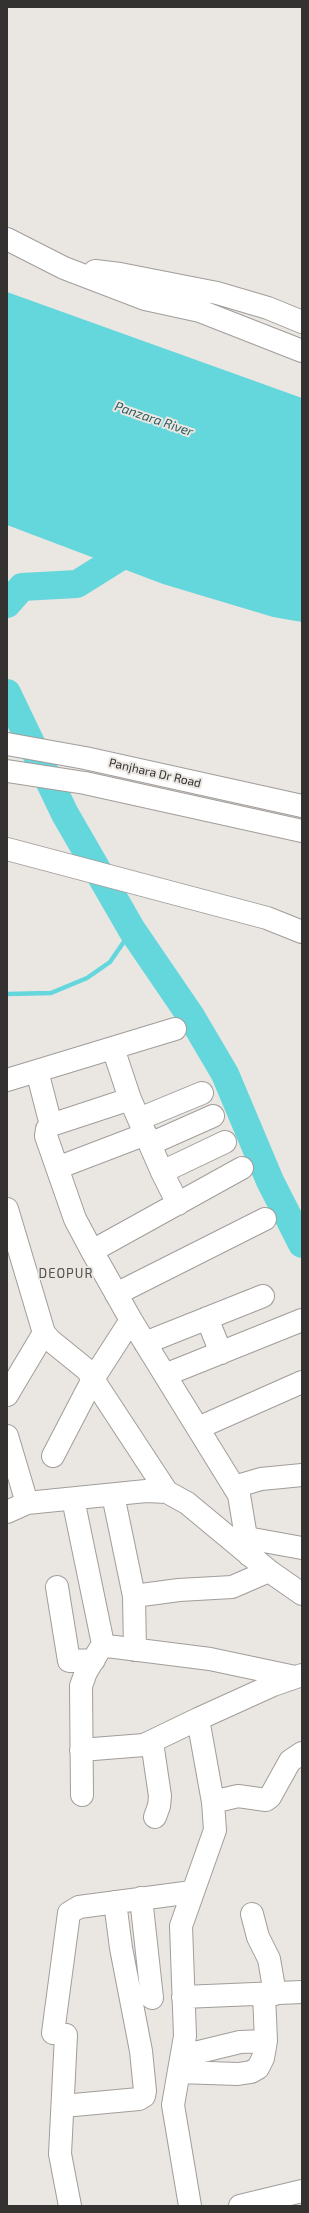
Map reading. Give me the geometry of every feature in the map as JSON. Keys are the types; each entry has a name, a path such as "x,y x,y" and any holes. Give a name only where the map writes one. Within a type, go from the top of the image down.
{"street":[{"path":"7,239 64,268 145,299 200,311 302,351"},
{"path":"64,268 120,274 217,293 268,308 302,322"},
{"name":"Panjhara Dr Road","path":"7,744 85,758 302,806"},
{"name":"Panjhara Dr Road","path":"7,771 85,783 302,831"},
{"path":"7,849 267,918 302,932"},
{"path":"7,1080 174,1029"},
{"path":"113,1048 130,1099 162,1172 178,1204"},
{"path":"37,1071 51,1125"},
{"path":"145,1133 202,1093"},
{"path":"130,1099 51,1125 47,1129 46,1136 75,1219 92,1251 131,1320 234,1487 242,1506 248,1546"},
{"path":"57,1168 145,1133 213,1116"},
{"path":"162,1172 225,1142"},
{"path":"92,1251 242,1168"},
{"path":"8,1219 44,1333 50,1340 86,1370 93,1379 167,1492"},
{"path":"116,1294 265,1219"},
{"path":"145,1343 263,1296"},
{"path":"207,1318 221,1353"},
{"path":"53,1456 93,1379 131,1320"},
{"path":"165,1375 302,1320"},
{"path":"7,1395 44,1333"},
{"path":"198,1428 302,1382"},
{"path":"7,1436 27,1503"},
{"path":"234,1487 261,1479 302,1475"},
{"path":"7,1512 27,1503 146,1491 167,1492 187,1503 248,1546 270,1571 302,1594"},
{"path":"113,1494 134,1596 135,1650"},
{"path":"74,1499 98,1652 81,1686 82,1794"},
{"path":"248,1546 302,1548"},
{"path":"134,1596 179,1590 232,1587 270,1571"},
{"path":"57,1587 70,1662 98,1652 107,1646 210,1659 299,1676"},
{"path":"81,1750 131,1746 152,1742 198,1719 299,1676"},
{"path":"190,2206 174,2105 185,2036 181,1926 215,1830 213,1802 198,1719"},
{"path":"152,1742 160,1796 159,1806 155,1817"},
{"path":"213,1802 238,1796 266,1800 270,1798 290,1761 302,1753"},
{"path":"70,2206 60,2154 59,2034 69,1912 79,1907 192,1892"},
{"path":"141,1898 152,1998"},
{"path":"74,2105 139,2099 144,2096 145,2091 141,2051 121,1948 115,1902"},
{"path":"181,2063 238,2074 251,2072 258,2068 263,2058 266,2041 269,1994 269,1959 258,1937 252,1914"},
{"path":"183,1997 302,1992"},
{"path":"181,2063 204,2051 240,2042 266,2041"},
{"path":"240,2206 302,2191"}],"water":[{"name":"Panzara River","path":"7,292 302,398 302,622 273,617 163,584 7,525"}],"waterway":[{"path":"7,604 22,587 77,584 141,544"},
{"path":"7,693 65,814 132,930 192,1018 225,1074 270,1181 302,1244"},
{"path":"7,994 51,993 87,978 110,962 132,930"}],"district":[{"name":"DEOPUR","path":"66,1274"}]}
